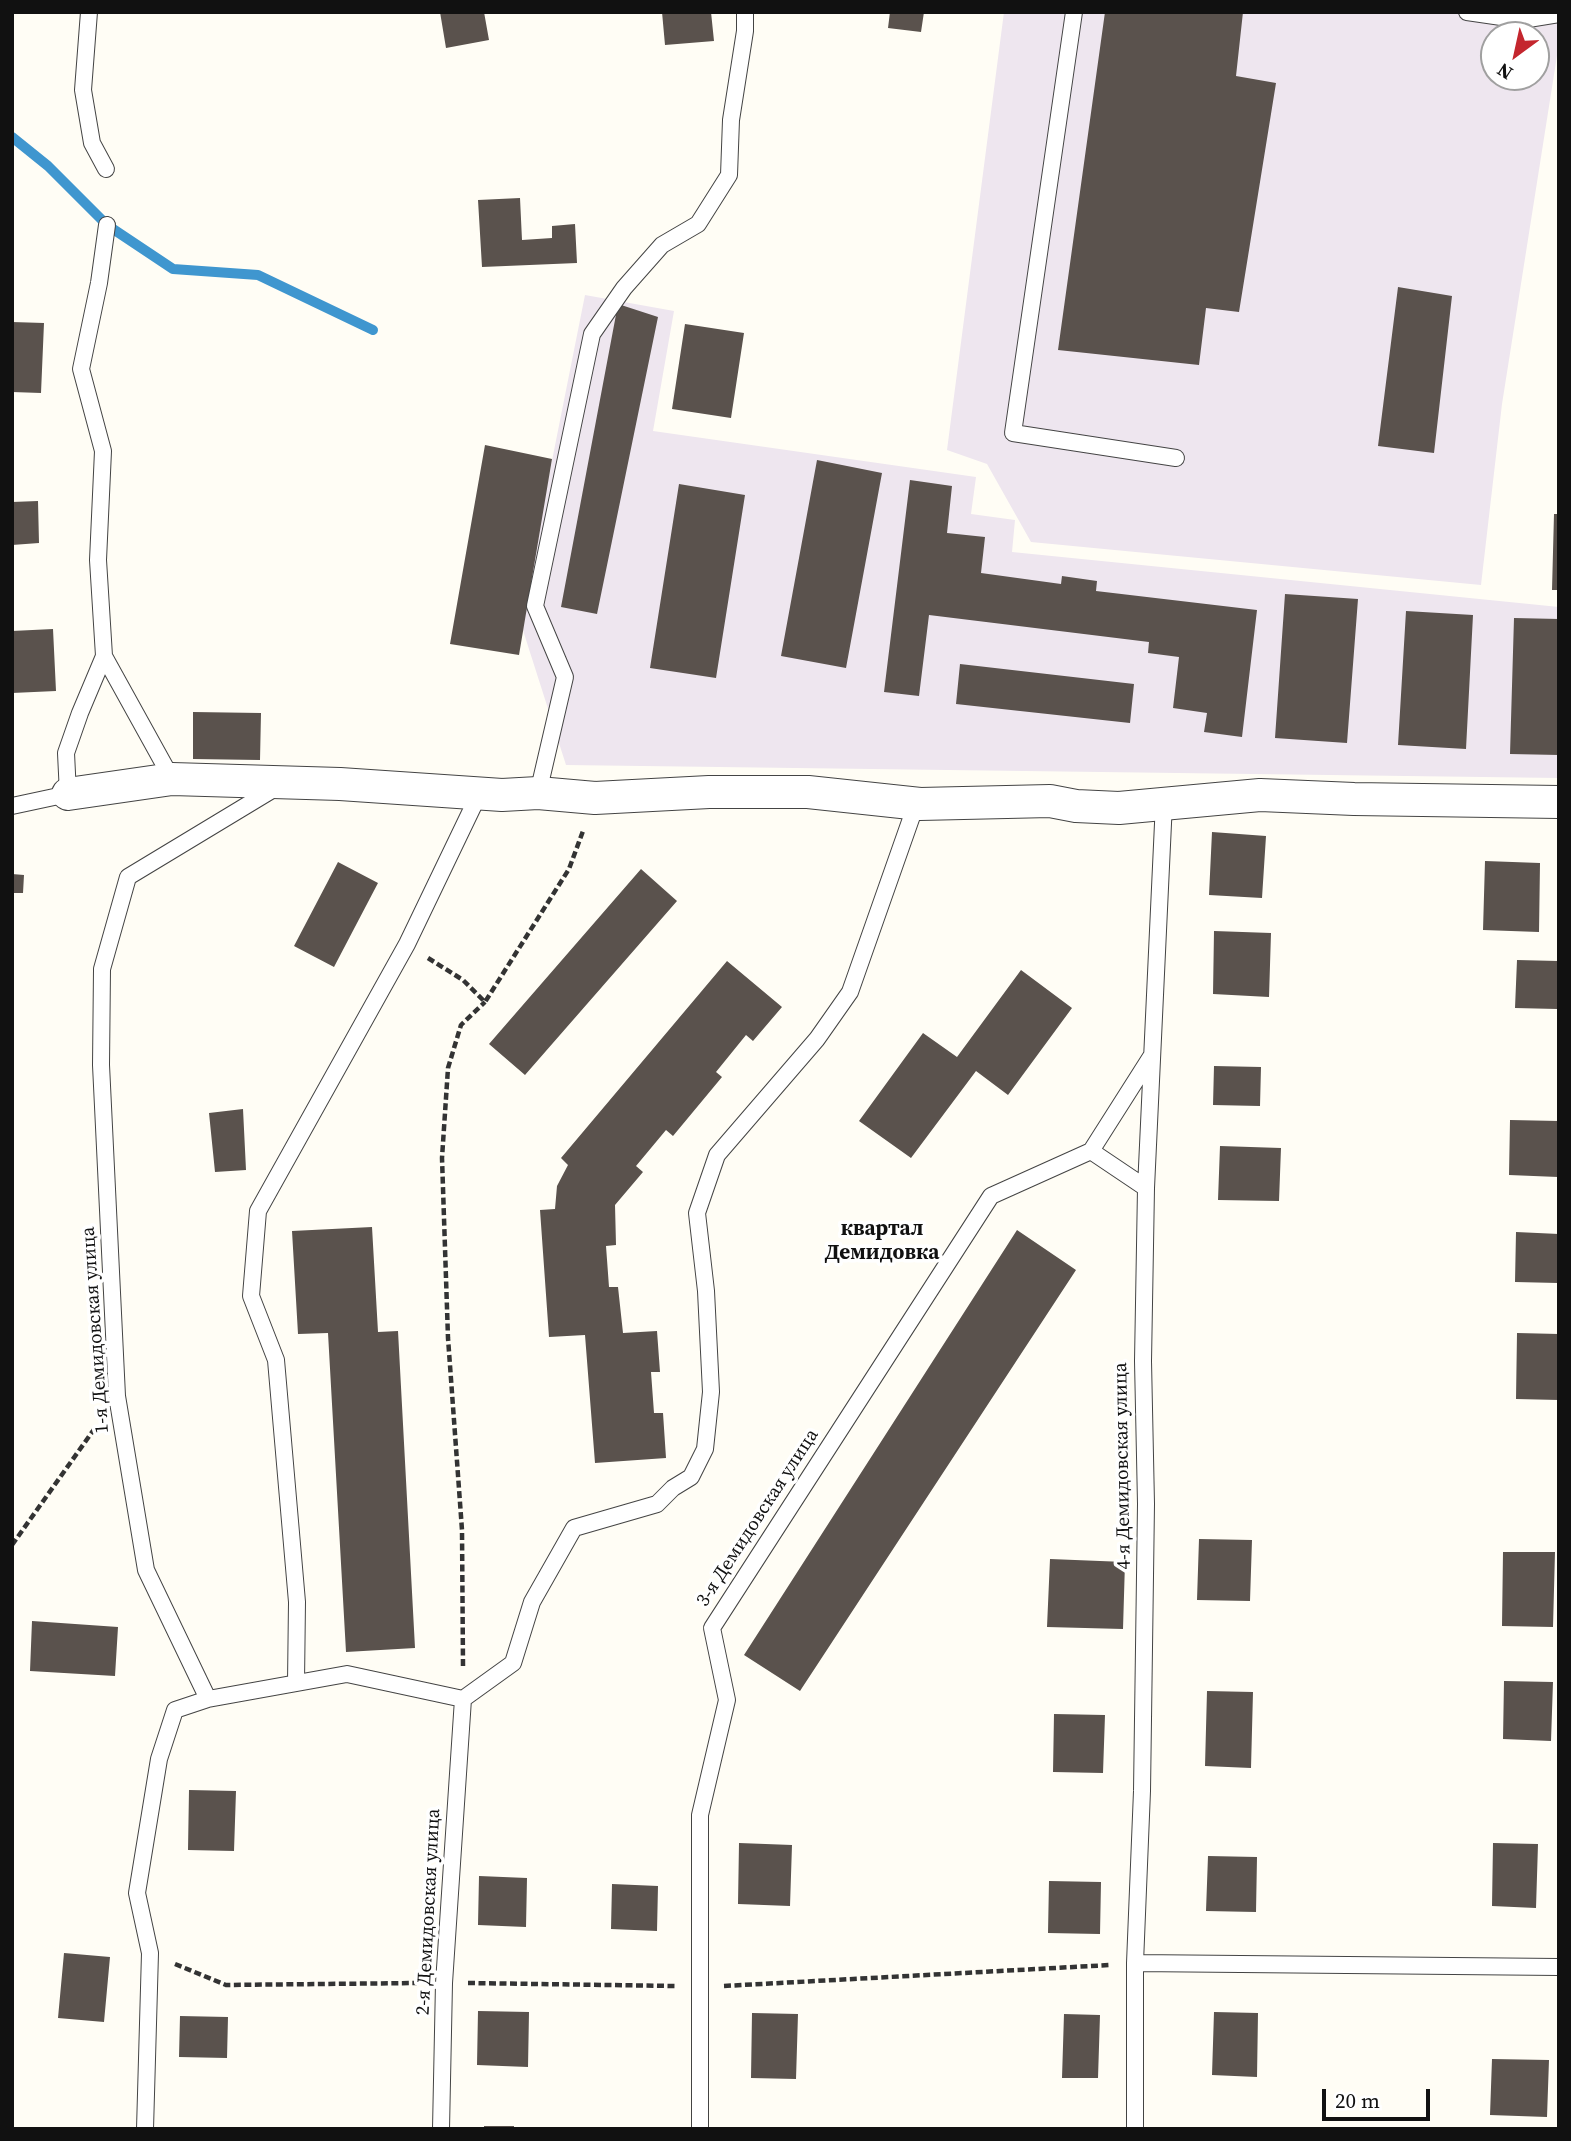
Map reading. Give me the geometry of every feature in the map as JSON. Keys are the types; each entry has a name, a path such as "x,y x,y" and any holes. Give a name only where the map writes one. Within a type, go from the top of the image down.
{"street":[{"path":"68,794 172,779 340,784 419,791 502,795 538,793 595,798 709,792 808,792 920,804 1050,801 1076,806 1119,808 1259,794 1353,799 1559,802"}],"lane":[{"path":"89,12 83,90 92,143 106,169"},
{"path":"538,793 565,677 535,606 592,334 624,288 662,245 698,224 729,175 731,120 745,12"},
{"path":"1074,12 1013,433 1176,458"},
{"path":"1467,12 1522,20 1559,14"},
{"path":"107,225 99,283 81,369 103,452 98,561 104,656 172,779"},
{"path":"12,806 68,794 66,753 104,656"},
{"name":"1-я Демидовская улица","path":"208,1699 146,1570 117,1396 101,1065 102,969 128,877 282,784"},
{"path":"296,1682 297,1602 276,1360 251,1296 258,1211 407,944 480,792"},
{"name":"4-я Демидовская улица","path":"1135,2129 1135,1963 1142,1791 1146,1517 1143,1361 1146,1188 1164,802"},
{"path":"145,2129 150,1953 137,1894 159,1759 175,1710 208,1699 347,1674 463,1699 513,1663 532,1602 574,1528 657,1504 673,1488 691,1477 705,1449 711,1392 706,1291 697,1213 701,1201 717,1155 817,1039 850,992 913,813 920,804"},
{"path":"1146,1188 1091,1151 1153,1053"},
{"name":"3-я Демидовская улица","path":"700,2129 700,1815 727,1700 712,1628 991,1196 1091,1151"},
{"name":"2-я Демидовская улица","path":"441,2129 444,1983 463,1699"},
{"path":"1135,1963 1559,1966"}],"path":[{"path":"463,1699 462,1530 447,1338 442,1158 448,1068 461,1025 485,1002 569,869 595,798"},
{"path":"407,944 463,979 485,1002"},
{"path":"12,1545 117,1396"},
{"path":"150,1953 226,1985 444,1983 702,1987 1135,1963"}],"shaded area":[{"path":"1004,12 1559,12 1559,43 1502,404 1481,585 1031,542 987,464 947,450"},
{"path":"585,295 674,311 653,431 976,477 971,514 1015,520 1012,552 1559,607 1559,778 566,765 520,621"}],"building":[{"path":"440,12 484,12 489,40 446,48"},
{"path":"662,12 711,12 714,41 665,45"},
{"path":"890,12 924,12 921,32 888,28"},
{"path":"1105,12 1243,12 1236,76 1276,83 1239,312 1206,308 1199,365 1058,350"},
{"path":"520,198 522,240 552,238 552,226 575,224 577,263 482,267 478,200"},
{"path":"1398,287 1452,296 1434,453 1378,446"},
{"path":"618,304 658,317 597,614 561,607"},
{"path":"12,322 44,323 41,393 12,392"},
{"path":"685,324 744,333 731,418 672,409"},
{"path":"485,445 552,459 519,655 450,644"},
{"path":"817,460 882,473 846,668 781,656"},
{"path":"910,480 952,486 947,533 985,537 981,573 1061,584 1062,576 1097,581 1096,591 1257,610 1242,737 1204,732 1207,713 1173,708 1179,657 1148,653 1149,642 929,615 919,696 884,692"},
{"path":"679,484 745,495 716,678 650,668"},
{"path":"38,501 39,543 12,545 12,502"},
{"path":"1554,514 1559,514 1559,590 1552,590"},
{"path":"1285,594 1358,599 1347,743 1275,738"},
{"path":"1406,611 1473,615 1466,749 1398,745"},
{"path":"1514,618 1559,619 1559,755 1510,754"},
{"path":"53,629 56,691 12,693 12,631"},
{"path":"960,664 1134,684 1130,723 956,704"},
{"path":"193,712 261,713 260,760 193,759"},
{"path":"1212,832 1266,836 1262,898 1209,895"},
{"path":"1485,861 1540,863 1539,932 1483,930"},
{"path":"338,862 378,883 334,967 294,946"},
{"path":"641,869 677,901 525,1075 489,1044"},
{"path":"12,874 24,875 23,893 12,893"},
{"path":"1214,931 1271,933 1269,997 1213,994"},
{"path":"1517,960 1558,961 1557,1009 1515,1008"},
{"path":"727,961 782,1007 753,1041 746,1035 716,1072 722,1077 673,1136 666,1130 636,1166 643,1172 615,1205 616,1245 606,1246 609,1287 618,1287 623,1333 657,1331 660,1372 651,1372 654,1413 663,1413 666,1458 595,1463 585,1335 549,1337 540,1210 555,1209 557,1186 568,1165 561,1158"},
{"path":"1021,970 1072,1008 1008,1095 976,1071 911,1158 859,1121 923,1033 957,1057"},
{"path":"1214,1066 1261,1067 1260,1106 1213,1105"},
{"path":"243,1109 246,1170 215,1172 209,1113"},
{"path":"1510,1120 1559,1121 1558,1177 1509,1175"},
{"path":"1220,1146 1281,1148 1279,1201 1218,1200"},
{"path":"372,1227 378,1332 398,1331 415,1648 346,1652 328,1333 298,1334 292,1231"},
{"path":"1017,1230 1076,1270 800,1691 744,1655"},
{"path":"1516,1232 1559,1234 1558,1283 1515,1282"},
{"path":"1517,1333 1559,1334 1559,1400 1516,1399"},
{"path":"1199,1539 1252,1540 1250,1601 1197,1600"},
{"path":"1503,1552 1555,1552 1553,1627 1502,1626"},
{"path":"1050,1559 1125,1562 1123,1629 1047,1627"},
{"path":"32,1621 118,1627 115,1676 30,1671"},
{"path":"1504,1681 1553,1682 1551,1741 1503,1739"},
{"path":"1207,1691 1253,1692 1251,1768 1205,1766"},
{"path":"1054,1714 1105,1715 1103,1773 1053,1772"},
{"path":"189,1790 236,1791 234,1851 188,1850"},
{"path":"739,1843 792,1845 790,1906 738,1904"},
{"path":"1493,1843 1538,1844 1536,1908 1492,1906"},
{"path":"1208,1856 1257,1857 1256,1912 1206,1911"},
{"path":"479,1876 527,1878 526,1927 478,1925"},
{"path":"1049,1881 1101,1882 1100,1934 1048,1933"},
{"path":"612,1884 658,1886 657,1931 611,1929"},
{"path":"64,1953 110,1957 104,2022 58,2018"},
{"path":"478,2011 529,2012 528,2067 477,2065"},
{"path":"1214,2012 1258,2013 1257,2077 1212,2075"},
{"path":"752,2013 798,2014 796,2079 751,2078"},
{"path":"1064,2014 1100,2015 1098,2078 1062,2078"},
{"path":"180,2016 228,2017 227,2058 179,2057"},
{"path":"1492,2059 1549,2060 1547,2117 1490,2115"},
{"path":"484,2126 514,2126 514,2129 484,2129"}],"waterway":[{"path":"12,137 48,166 107,225 173,269 258,275 373,330"}],"district":[{"name":"квартал Демидовка","path":"882,1242"}]}
